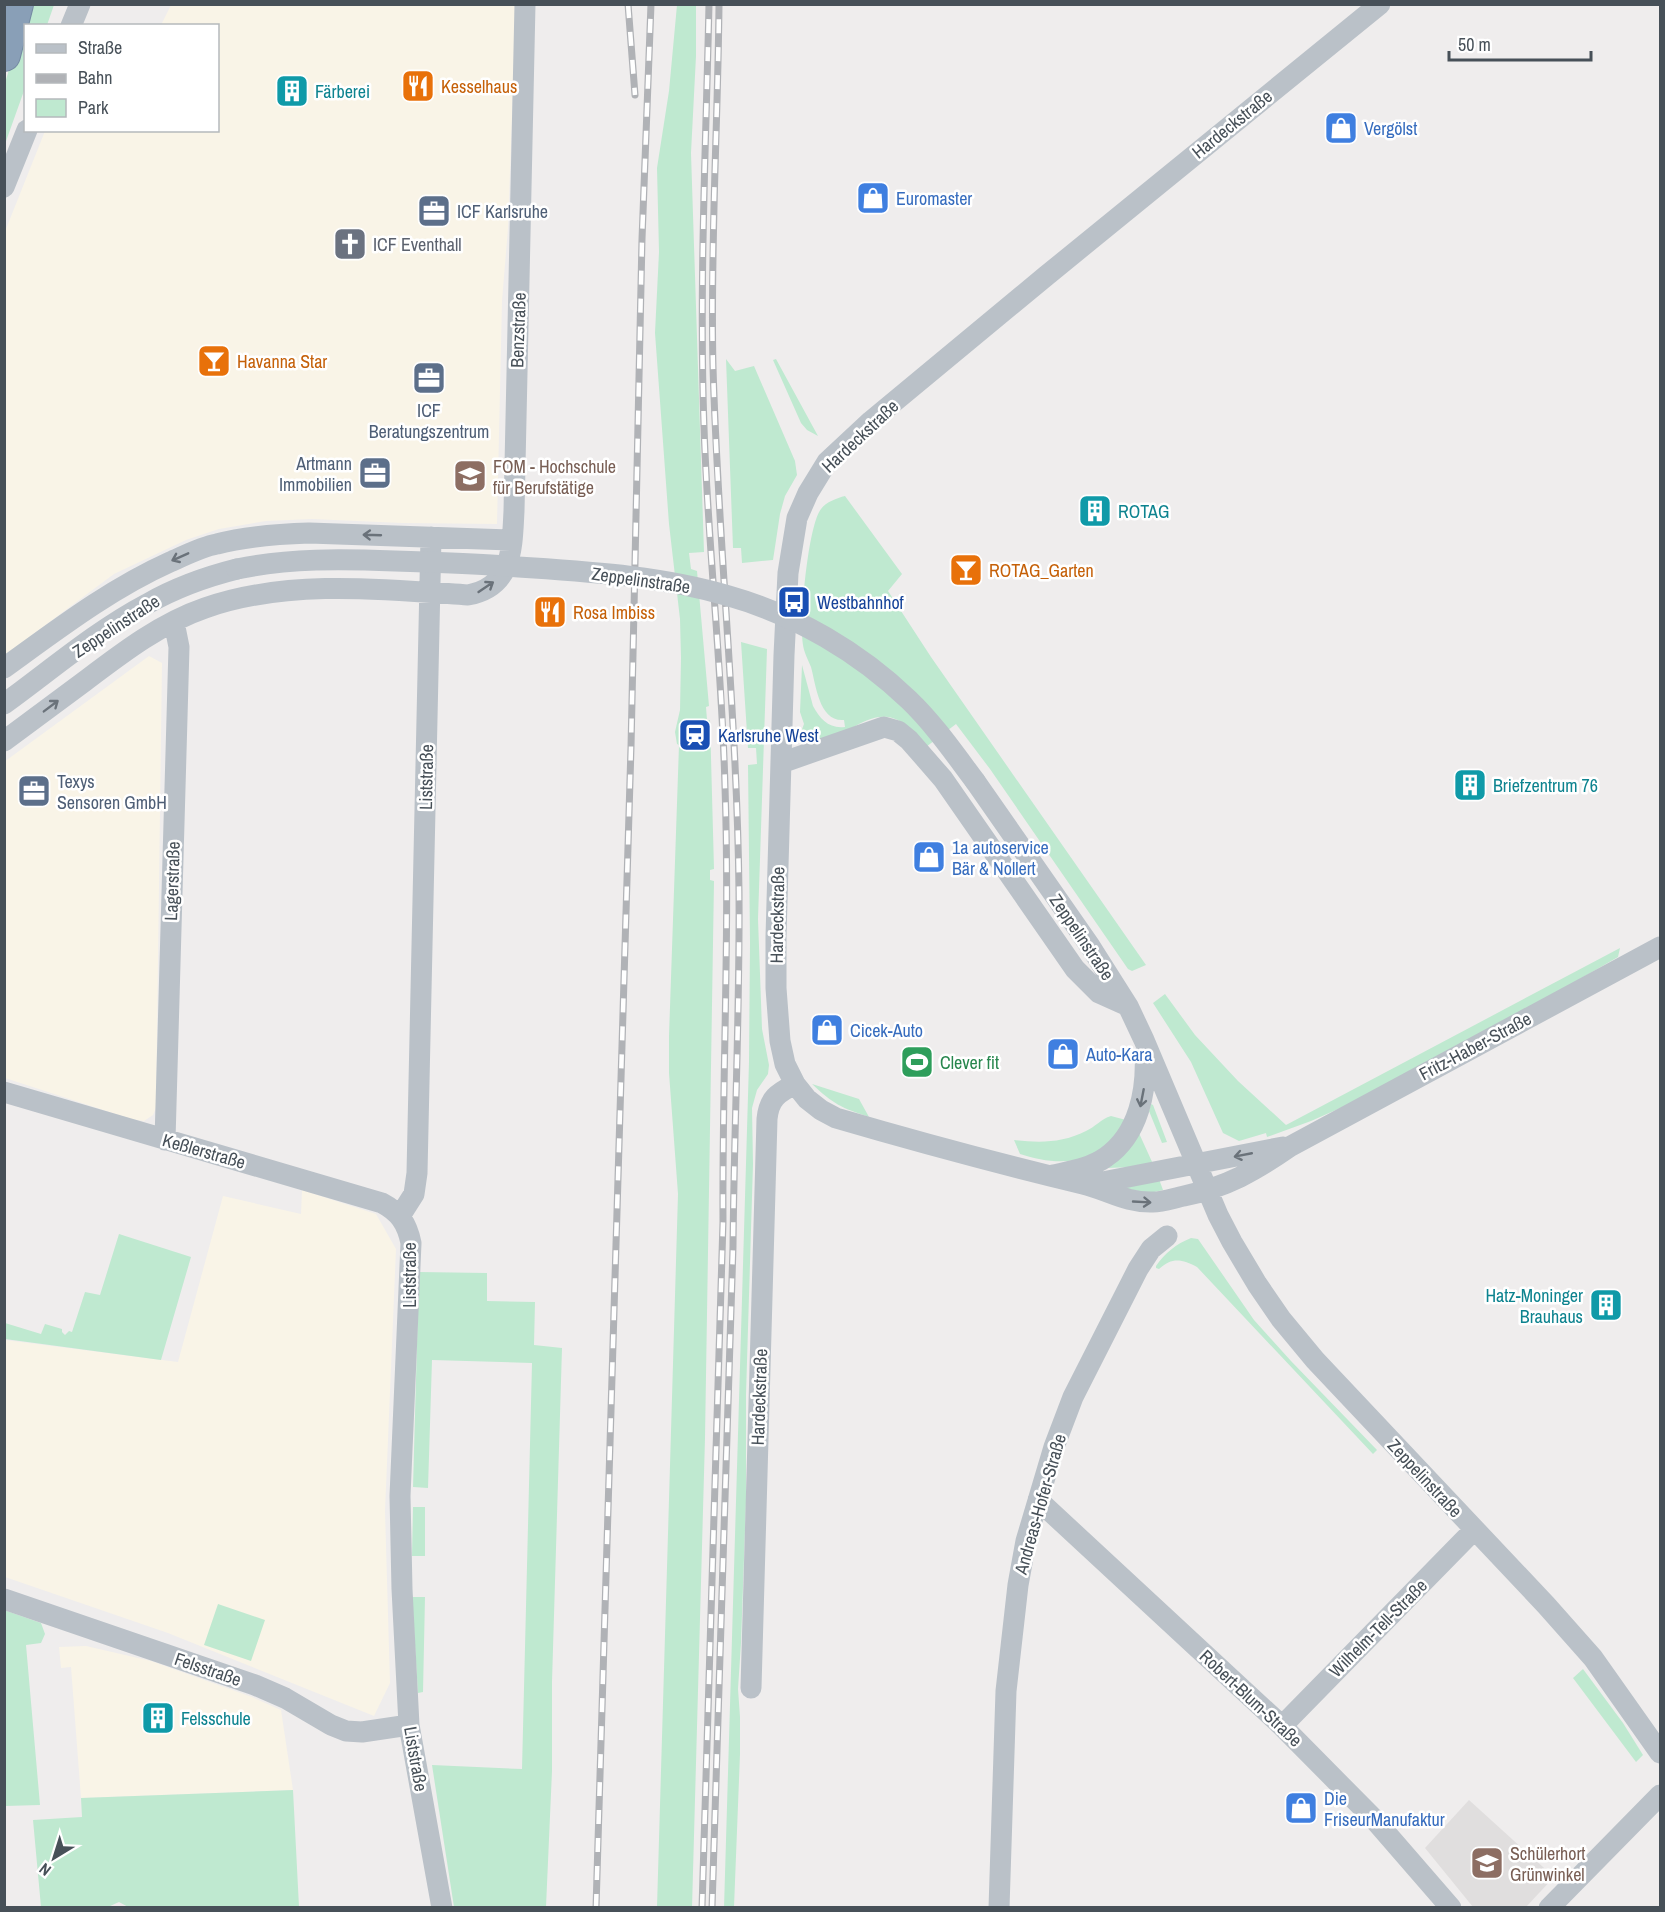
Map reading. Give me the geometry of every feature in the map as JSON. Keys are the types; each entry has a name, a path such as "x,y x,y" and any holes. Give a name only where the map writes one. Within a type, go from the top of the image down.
{"highway":[{"path":"4,55 17,4"}],"street":[{"path":"72,24 80,4"},
{"name":"Benzstraße","path":"431,593 468,595 488,588 506,570 512,540 525,4"},
{"name":"Hardeckstraße","path":"1207,1191 1156,1202 1135,1202 1086,1185 836,1118 807,1099 795,1084 785,1064 780,1041 776,988 784,644 790,551 797,518 808,493 827,462 871,421 1380,4"},
{"path":"4,187 26,132"},
{"name":"Zeppelinstraße","path":"4,668 83,610 140,576 216,544 266,535 309,533 512,540"},
{"name":"Liststraße","path":"431,537 417,1173 414,1194 400,1216 406,1225 411,1243 400,1496 409,1725 442,1908"},
{"name":"Zeppelinstraße","path":"4,704 131,613 164,595 189,584 237,569 286,561 346,560 471,564 617,576 705,589 754,604 798,622 841,647 891,684 950,747 1090,946 1128,1006 1207,1191 1237,1251 1281,1319 1315,1359 1593,1658 1660,1753"},
{"name":"Zeppelinstraße","path":"4,741 142,639 204,608 244,597 324,589 431,593"},
{"name":"Lagerstraße","path":"165,1140 179,647 174,622"},
{"name":"Zeppelinstraße","path":"781,763 884,727 898,731 909,740 943,779 1075,969 1092,989 1128,1006"},
{"name":"Fritz-Haber-Straße","path":"1207,1191 1234,1182 1290,1146 1660,947"},
{"path":"1048,1176 1089,1166 1106,1158 1126,1136 1139,1111 1145,1083 1144,1040"},
{"name":"Hardeckstraße","path":"751,1688 766,1119 768,1107 774,1098 795,1084"},
{"name":"Keßlerstraße","path":"4,1092 382,1203 392,1208 400,1216"},
{"name":"Fritz-Haber-Straße","path":"1196,1164 1290,1146"},
{"name":"Hardeckstraße","path":"1086,1185 1196,1164"},
{"name":"Andreas-Hofer-Straße","path":"999,1908 1006,1691 1011,1637 1026,1541 1054,1447 1073,1397 1138,1269 1151,1249 1167,1236"},
{"name":"Robert-Blum-Straße","path":"1038,1500 1282,1726 1373,1818 1448,1907"},
{"name":"Wilhelm-Tell-Straße","path":"1282,1726 1474,1530"},
{"name":"Felsstraße","path":"4,1599 255,1685 285,1698 331,1725 346,1731 362,1732 409,1725"},
{"path":"1549,1908 1660,1795"}],"shaded area":[{"path":"171,5 516,5 508,228 502,301 497,524 312,519 266,521 219,529 186,540 114,574 5,655 4,234 45,132 219,132 219,24 162,24"},
{"path":"149,656 162,663 156,1108 153,1115 144,1121 131,1119 5,1078 4,762"},
{"path":"302,1190 376,1214 396,1249 385,1511 390,1683 374,1716 168,1633 5,1577 5,1340 178,1362 223,1196 301,1214"},
{"path":"86,1646 151,1661 252,1697 281,1710 293,1790 81,1798 71,1667 61,1668 59,1647"},
{"name":"Schülerhort Grünwinkel","path":"1469,1800 1554,1877 1526,1907 1473,1907 1425,1848"}],"green space":[{"path":"28,5 54,5 47,24 24,24 24,91 5,144 5,83"},
{"path":"677,5 696,5 691,153 704,552 689,553 691,569 697,571 709,706 706,707 707,720 710,720 714,869 710,870 710,880 714,881 705,1438 692,1908 657,1907 678,1194 669,1073 669,1036 679,745 675,732 680,710 681,658 680,619 669,524 655,333 659,252 657,168 669,91"},
{"path":"726,359 735,371 754,366 795,461 797,475 785,496 773,560 742,563 741,548 733,548"},
{"path":"776,359 818,436 807,430 801,423 773,360"},
{"path":"845,496 902,574 888,591 931,657 1146,965 1132,971 1128,969 990,769 956,724 926,747 907,726 890,717 873,718 830,739 815,740 801,732 804,724 800,712 802,665 813,706 819,715 830,725 845,727 844,720 829,715 820,701 806,656 802,634 806,575 816,519 826,504"},
{"path":"741,642 767,649 758,919 762,1029 769,1065 768,1074 757,1090 752,1108 753,1164 746,1395 746,1502 738,1689 740,1754 734,1907 724,1908 749,1062 748,765 757,764 756,748 748,748"},
{"path":"1620,948 1618,957 1540,1002 1354,1102 1267,1137 1266,1133 1239,1141 1223,1133 1191,1062 1153,1003 1165,994 1195,1035 1238,1081 1286,1125"},
{"path":"812,1084 859,1099 869,1117 838,1105"},
{"path":"1151,1104 1167,1142 1162,1143 1149,1111"},
{"path":"1111,1116 1126,1120 1117,1135 1103,1149 1081,1159 1057,1161 1032,1158 1020,1154 1014,1140 1042,1142 1060,1140 1086,1131"},
{"path":"1138,1131 1153,1164 1107,1168"},
{"path":"1159,1179 1163,1190 1150,1193 1121,1188"},
{"path":"119,1234 191,1257 161,1360 5,1339 5,1323 41,1334 45,1324 62,1329 65,1335 69,1331 72,1332 85,1292 100,1295"},
{"path":"1191,1238 1198,1239 1254,1320 1377,1450 1373,1454 1197,1267 1177,1260 1168,1262 1159,1269 1156,1268 1159,1261 1171,1249"},
{"path":"419,1272 487,1273 487,1301 535,1302 534,1345 562,1348 552,1682 552,1771 546,1907 454,1907 432,1765 522,1769 532,1363 432,1360 428,1488 413,1487"},
{"path":"413,1507 425,1507 425,1556 412,1556"},
{"path":"412,1597 425,1597 423,1692 418,1693"},
{"path":"218,1604 265,1620 251,1661 204,1645"},
{"path":"4,1610 41,1623 45,1634 41,1643 26,1645 40,1805 5,1806"},
{"path":"1583,1669 1623,1723 1643,1755 1636,1762 1573,1678"},
{"path":"293,1790 299,1907 130,1908 119,1902 108,1907 41,1907 33,1820 82,1817 81,1798"}],"railway":[{"path":"628,4 635,95"},
{"path":"596,1908 631,747 642,239 651,4"},
{"path":"702,1908 723,1222 727,896 721,697 706,472 703,374 703,216 709,4"},
{"path":"712,1908 733,1247 739,935 738,825 713,367 719,4"}],"place":[{"name":"Kesselhaus","path":"418,86"},
{"name":"Färberei","path":"292,91"},
{"name":"Vergölst","path":"1341,128"},
{"name":"Euromaster","path":"873,198"},
{"name":"ICF Karlsruhe","path":"434,211"},
{"name":"ICF Eventhall","path":"350,244"},
{"name":"Havanna Star","path":"214,361"},
{"name":"ICF Beratungszentrum","path":"429,378"},
{"name":"Artmann Immobilien","path":"375,473"},
{"name":"FOM - Hochschule für Berufstätige","path":"470,476"},
{"name":"ROTAG","path":"1095,511"},
{"name":"ROTAG_Garten","path":"966,570"},
{"name":"Westbahnhof","path":"794,602"},
{"name":"Rosa Imbiss","path":"550,612"},
{"name":"Karlsruhe West","path":"695,735"},
{"name":"Briefzentrum 76","path":"1470,785"},
{"name":"Texys Sensoren GmbH","path":"34,791"},
{"name":"1a autoservice Bär & Nollert","path":"929,857"},
{"name":"Cicek-Auto","path":"827,1030"},
{"name":"Auto-Kara","path":"1063,1054"},
{"name":"Clever fit","path":"917,1062"},
{"name":"Hatz-Moninger Brauhaus","path":"1606,1305"},
{"name":"Felsschule","path":"158,1718"},
{"name":"Die FriseurManufaktur","path":"1301,1808"},
{"name":"Schülerhort Grünwinkel","path":"1487,1863"}]}
